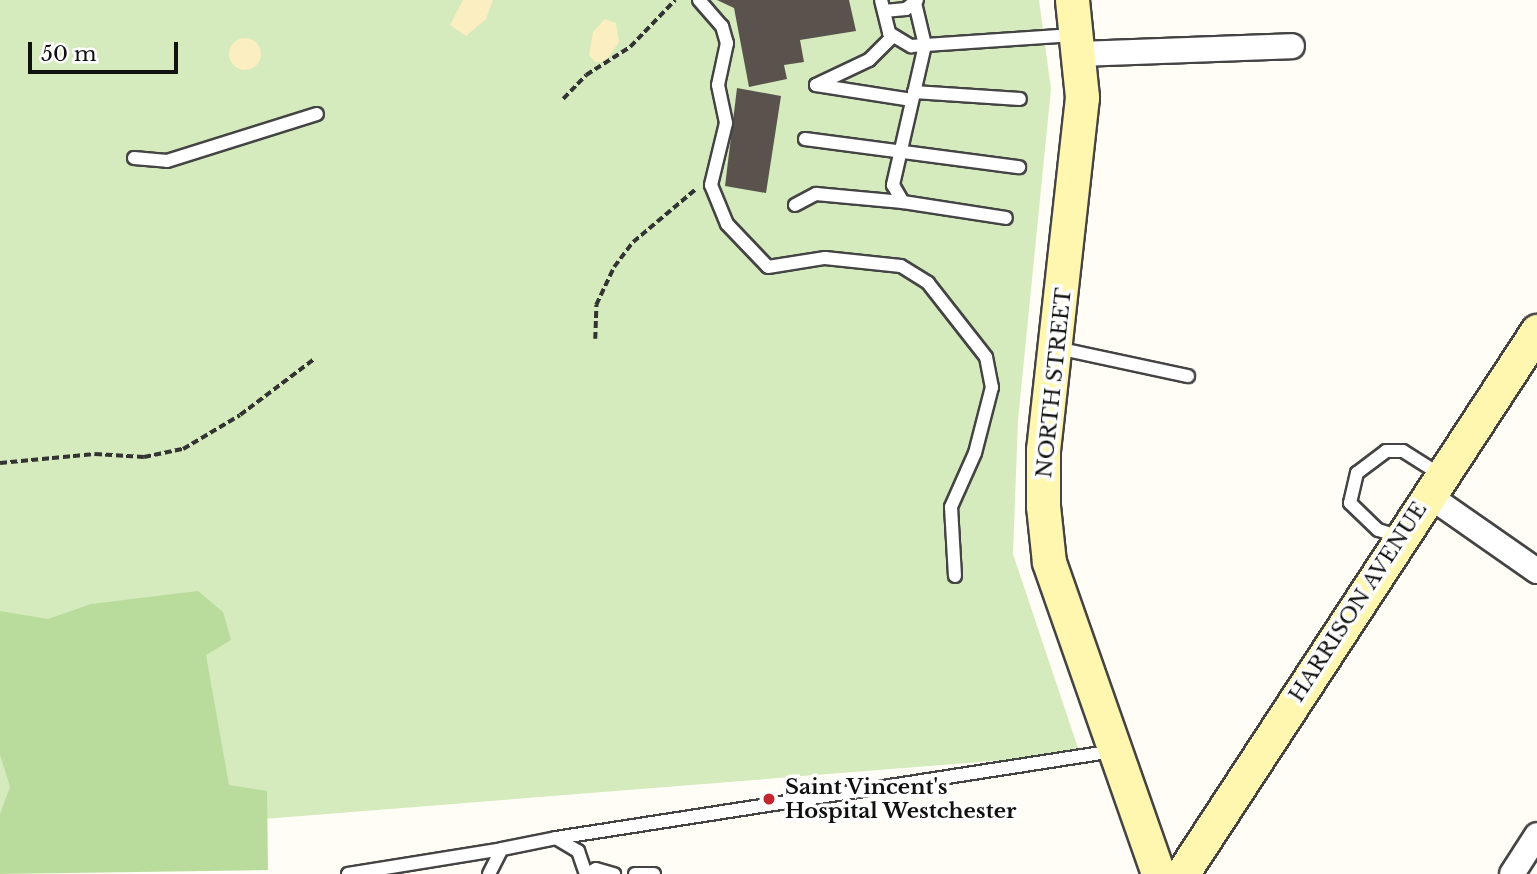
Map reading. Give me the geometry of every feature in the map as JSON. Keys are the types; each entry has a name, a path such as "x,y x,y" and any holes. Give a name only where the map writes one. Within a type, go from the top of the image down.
{"street":[{"name":"NORTH STREET","path":"1072,0 1082,97 1043,449 1049,562 1158,874"},
{"path":"1077,44 1292,46"},
{"name":"HARRISON AVENUE","path":"1182,874 1537,331"},
{"path":"1434,485 1537,572"},
{"path":"1512,874 1537,835"}],"lane":[{"path":"699,0 722,26 727,43 718,85 726,106 723,148 711,185 727,224 768,267 825,258 901,266 928,284 977,341 992,387 975,453 951,507 955,576"},
{"path":"903,202 893,185 925,45 916,2 883,5 892,36 911,46 925,45 1077,44"},
{"path":"892,36 869,60 816,85 913,96 1020,99"},
{"path":"134,158 167,161 317,114"},
{"path":"805,139 1018,167"},
{"path":"795,205 816,194 903,202 1006,218"},
{"path":"1056,348 1188,376"},
{"path":"1400,537 1378,530 1350,503 1357,473 1387,451 1403,451 1434,485"},
{"path":"354,873 556,838 1115,751"},
{"path":"556,838 578,851 587,874 596,869 614,874"},
{"path":"489,874 502,849"},
{"path":"635,874 654,874"}],"path":[{"path":"563,99 586,75 630,47 675,0"},
{"path":"595,339 596,305 624,253 681,198 711,185"},
{"path":"0,463 95,454 144,457 183,449 240,415 314,359"}],"green space":[{"path":"0,0 1039,0 1051,89 1018,420 1013,554 1080,754 0,840"},
{"path":"198,591 223,612 231,640 206,655 229,785 267,791 268,870 0,874 0,814 10,787 0,755 0,611 48,619 91,604"}],"sand":[{"path":"463,0 493,0 486,19 466,36 450,25"},
{"path":"605,19 616,23 619,42 605,62 595,62 589,55 593,32"},
{"path":"245,38 256,43 261,54 256,65 245,70 234,65 229,54 234,43"}],"building":[{"path":"717,0 849,0 856,31 800,40 804,62 784,65 787,79 749,87 734,8"},
{"path":"737,88 781,96 766,193 725,186"}],"place":[{"name":"Saint Vincent's Hospital Westchester","path":"769,799"}]}
